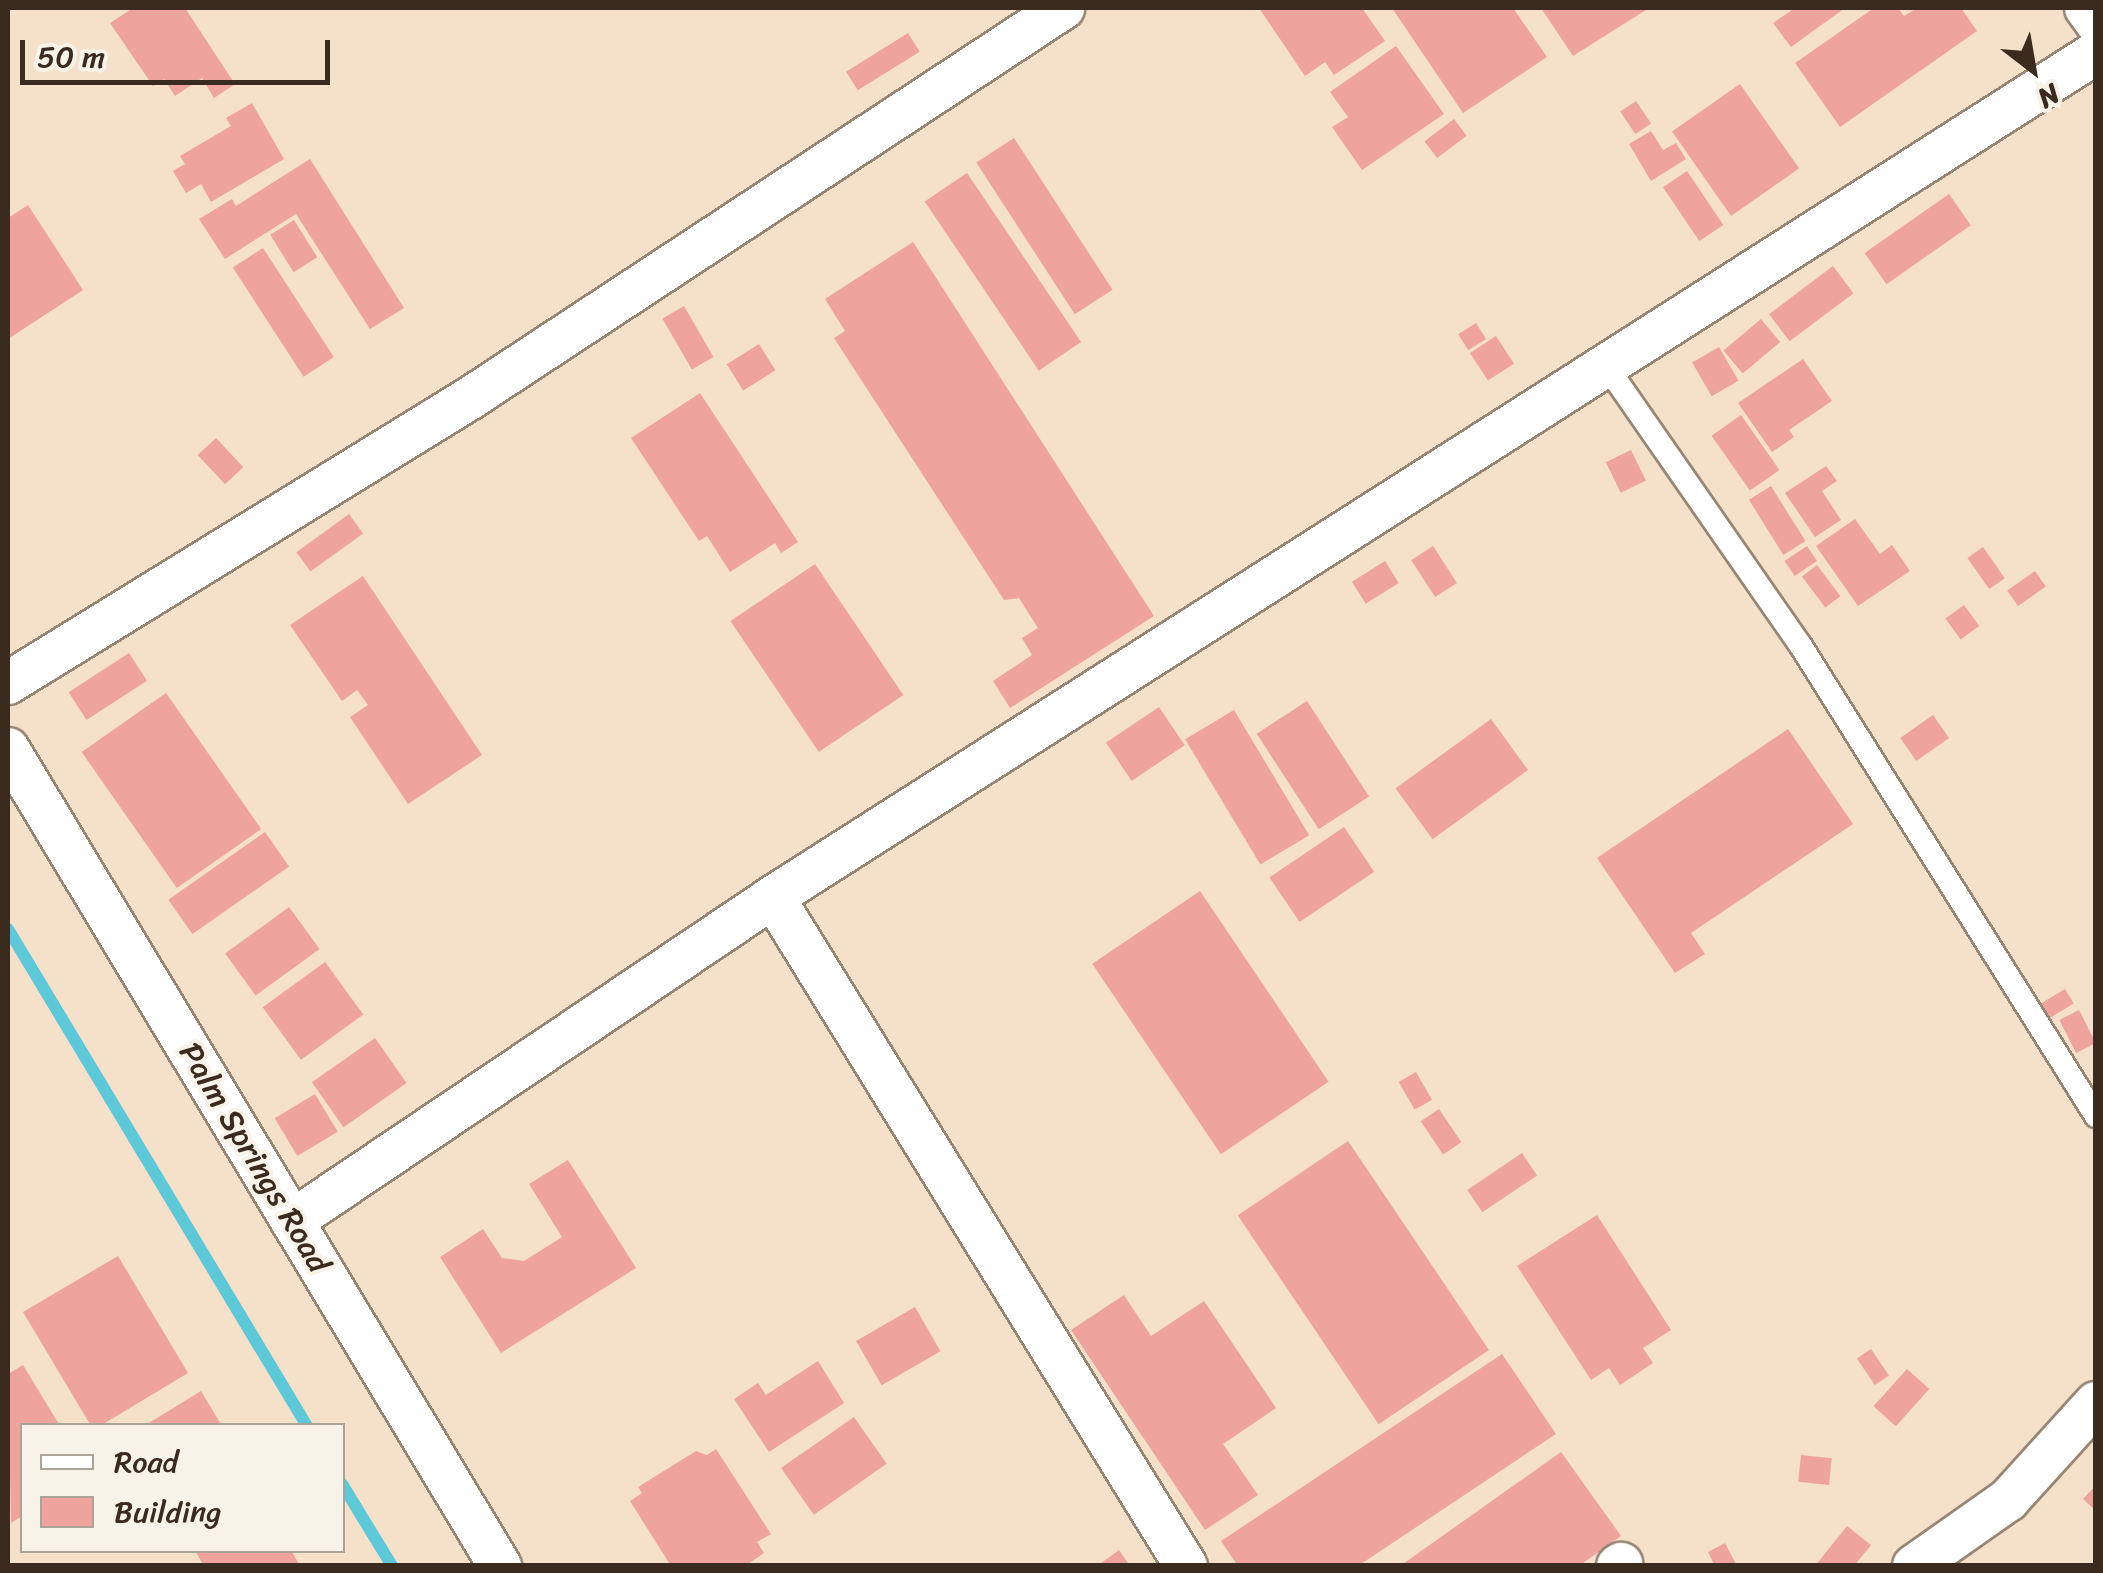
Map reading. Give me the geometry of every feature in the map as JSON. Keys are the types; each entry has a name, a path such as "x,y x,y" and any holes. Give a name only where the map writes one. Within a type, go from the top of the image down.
{"street":[{"path":"8,683 472,397 1063,8"},
{"path":"2086,8 2096,22"},
{"path":"292,1221 772,896 1606,368 2096,52"},
{"name":"Palm Springs Road","path":"8,749 500,1566"},
{"path":"772,896 1186,1566"},
{"path":"1914,1566 2008,1500 2096,1402"}],"lane":[{"path":"1606,368 1801,646 2096,1116"}],"building":[{"path":"133,8 185,8 235,84 214,98 202,78 175,96 164,79 153,86 110,23"},
{"path":"1259,8 1362,8 1385,41 1334,75 1325,62 1305,76"},
{"path":"1392,8 1513,8 1547,57 1463,113"},
{"path":"1541,8 1649,8 1573,56"},
{"path":"1795,8 1845,8 1791,47 1773,23"},
{"path":"1874,8 1898,8 1904,16 1917,8 1961,8 1977,31 1840,127 1795,63"},
{"path":"908,33 920,52 858,90 846,72"},
{"path":"1396,46 1444,114 1362,170 1332,127 1348,117 1330,92"},
{"path":"1740,84 1799,168 1731,216 1672,132"},
{"path":"1636,101 1651,123 1635,134 1620,112"},
{"path":"252,103 284,159 211,202 201,184 186,193 173,171 185,164 180,156 231,126 226,118"},
{"path":"1454,119 1467,136 1437,158 1424,141"},
{"path":"1651,131 1663,150 1676,143 1686,159 1651,181 1629,144"},
{"path":"1014,138 1113,290 1075,314 976,163"},
{"path":"310,159 404,308 370,329 296,214 225,259 199,219 232,199 236,206"},
{"path":"1687,171 1723,225 1699,241 1663,187"},
{"path":"967,173 1081,342 1039,371 925,202"},
{"path":"1949,194 1971,225 1886,284 1865,253"},
{"path":"28,205 83,290 8,339 8,218"},
{"path":"294,220 317,257 294,272 270,235"},
{"path":"913,242 1154,616 1010,708 993,681 1032,655 1022,638 1038,628 1019,598 1004,600 834,338 845,331 825,299"},
{"path":"263,248 334,357 304,377 233,268"},
{"path":"1833,266 1853,293 1790,341 1769,314"},
{"path":"684,306 714,357 692,370 662,318"},
{"path":"1761,319 1780,342 1743,373 1723,350"},
{"path":"1476,323 1486,339 1468,350 1458,334"},
{"path":"1496,336 1514,364 1488,381 1470,353"},
{"path":"759,344 775,370 743,390 727,364"},
{"path":"1719,347 1738,381 1712,396 1692,362"},
{"path":"1803,359 1832,401 1789,430 1794,437 1772,452 1738,403"},
{"path":"700,393 798,542 781,553 775,543 730,572 707,536 699,541 631,438"},
{"path":"1741,415 1779,470 1750,491 1712,436"},
{"path":"216,438 243,467 225,484 198,455"},
{"path":"1631,450 1646,481 1621,493 1606,462"},
{"path":"1826,466 1837,481 1822,491 1841,520 1815,537 1785,493"},
{"path":"1771,486 1805,541 1783,555 1749,500"},
{"path":"349,514 363,533 311,572 296,552"},
{"path":"1855,519 1880,554 1892,545 1910,571 1858,606 1816,546"},
{"path":"1433,546 1457,583 1435,597 1411,560"},
{"path":"1807,546 1817,561 1795,576 1785,561"},
{"path":"1983,547 2005,578 1989,589 1967,558"},
{"path":"1385,561 1399,583 1366,604 1352,582"},
{"path":"815,564 903,695 819,752 730,621"},
{"path":"1817,565 1840,596 1825,608 1802,576"},
{"path":"2035,571 2046,587 2018,606 2007,591"},
{"path":"363,576 482,755 408,804 350,717 368,705 357,690 342,701 290,625"},
{"path":"1964,605 1979,626 1961,640 1945,619"},
{"path":"129,653 147,681 87,720 69,692"},
{"path":"166,693 261,829 177,888 82,752"},
{"path":"1307,701 1369,797 1319,829 1257,734"},
{"path":"1159,707 1185,745 1132,781 1106,743"},
{"path":"1234,710 1309,835 1260,865 1185,739"},
{"path":"1933,715 1949,738 1916,761 1900,738"},
{"path":"1491,719 1528,770 1433,839 1396,788"},
{"path":"1788,729 1853,824 1691,933 1705,954 1675,973 1597,858"},
{"path":"1344,827 1374,872 1300,922 1269,877"},
{"path":"265,832 289,866 192,934 168,900"},
{"path":"1200,891 1329,1082 1221,1154 1092,964"},
{"path":"289,907 320,949 256,996 225,953"},
{"path":"325,962 363,1015 301,1060 263,1007"},
{"path":"2065,989 2074,1004 2050,1018 2041,1003"},
{"path":"2079,1010 2096,1043 2076,1053 2059,1020"},
{"path":"375,1038 407,1083 343,1127 312,1082"},
{"path":"1416,1072 1432,1100 1415,1110 1399,1082"},
{"path":"315,1094 338,1132 297,1156 275,1118"},
{"path":"1439,1109 1461,1142 1443,1154 1421,1121"},
{"path":"1348,1141 1489,1350 1379,1424 1238,1215"},
{"path":"1522,1153 1537,1175 1482,1212 1467,1190"},
{"path":"568,1160 636,1268 501,1353 440,1257 483,1229 502,1258 524,1261 562,1237 529,1184"},
{"path":"1597,1215 1671,1330 1643,1348 1653,1363 1620,1385 1609,1368 1591,1380 1517,1266"},
{"path":"118,1256 188,1373 105,1423 89,1423 23,1312"},
{"path":"1124,1295 1151,1336 1204,1301 1276,1408 1223,1444 1258,1495 1205,1530 1071,1330"},
{"path":"915,1307 940,1351 882,1385 856,1341"},
{"path":"1871,1349 1889,1376 1875,1385 1857,1359"},
{"path":"1502,1354 1556,1434 1358,1566 1238,1566 1221,1541"},
{"path":"818,1361 844,1403 769,1452 734,1399 758,1383 766,1395"},
{"path":"23,1365 58,1423 20,1423 20,1517 11,1523 8,1374"},
{"path":"1907,1369 1929,1389 1896,1426 1874,1406"},
{"path":"201,1391 220,1423 149,1423"},
{"path":"854,1417 887,1464 814,1515 781,1468"},
{"path":"716,1449 771,1534 757,1542 764,1553 745,1566 671,1566 630,1501 642,1493 638,1487 696,1451 707,1455"},
{"path":"1561,1452 1621,1536 1579,1566 1400,1566"},
{"path":"1801,1455 1832,1458 1829,1485 1798,1482"},
{"path":"2096,1485 2096,1511 2083,1499"},
{"path":"1847,1526 1871,1545 1854,1566 1815,1566"},
{"path":"1725,1543 1737,1566 1715,1566 1708,1552"},
{"path":"1119,1550 1130,1566 1097,1566"},
{"path":"197,1553 293,1553 300,1566 198,1566 202,1563"}],"waterway":[{"path":"8,929 305,1423"},
{"path":"345,1489 392,1566"}]}
